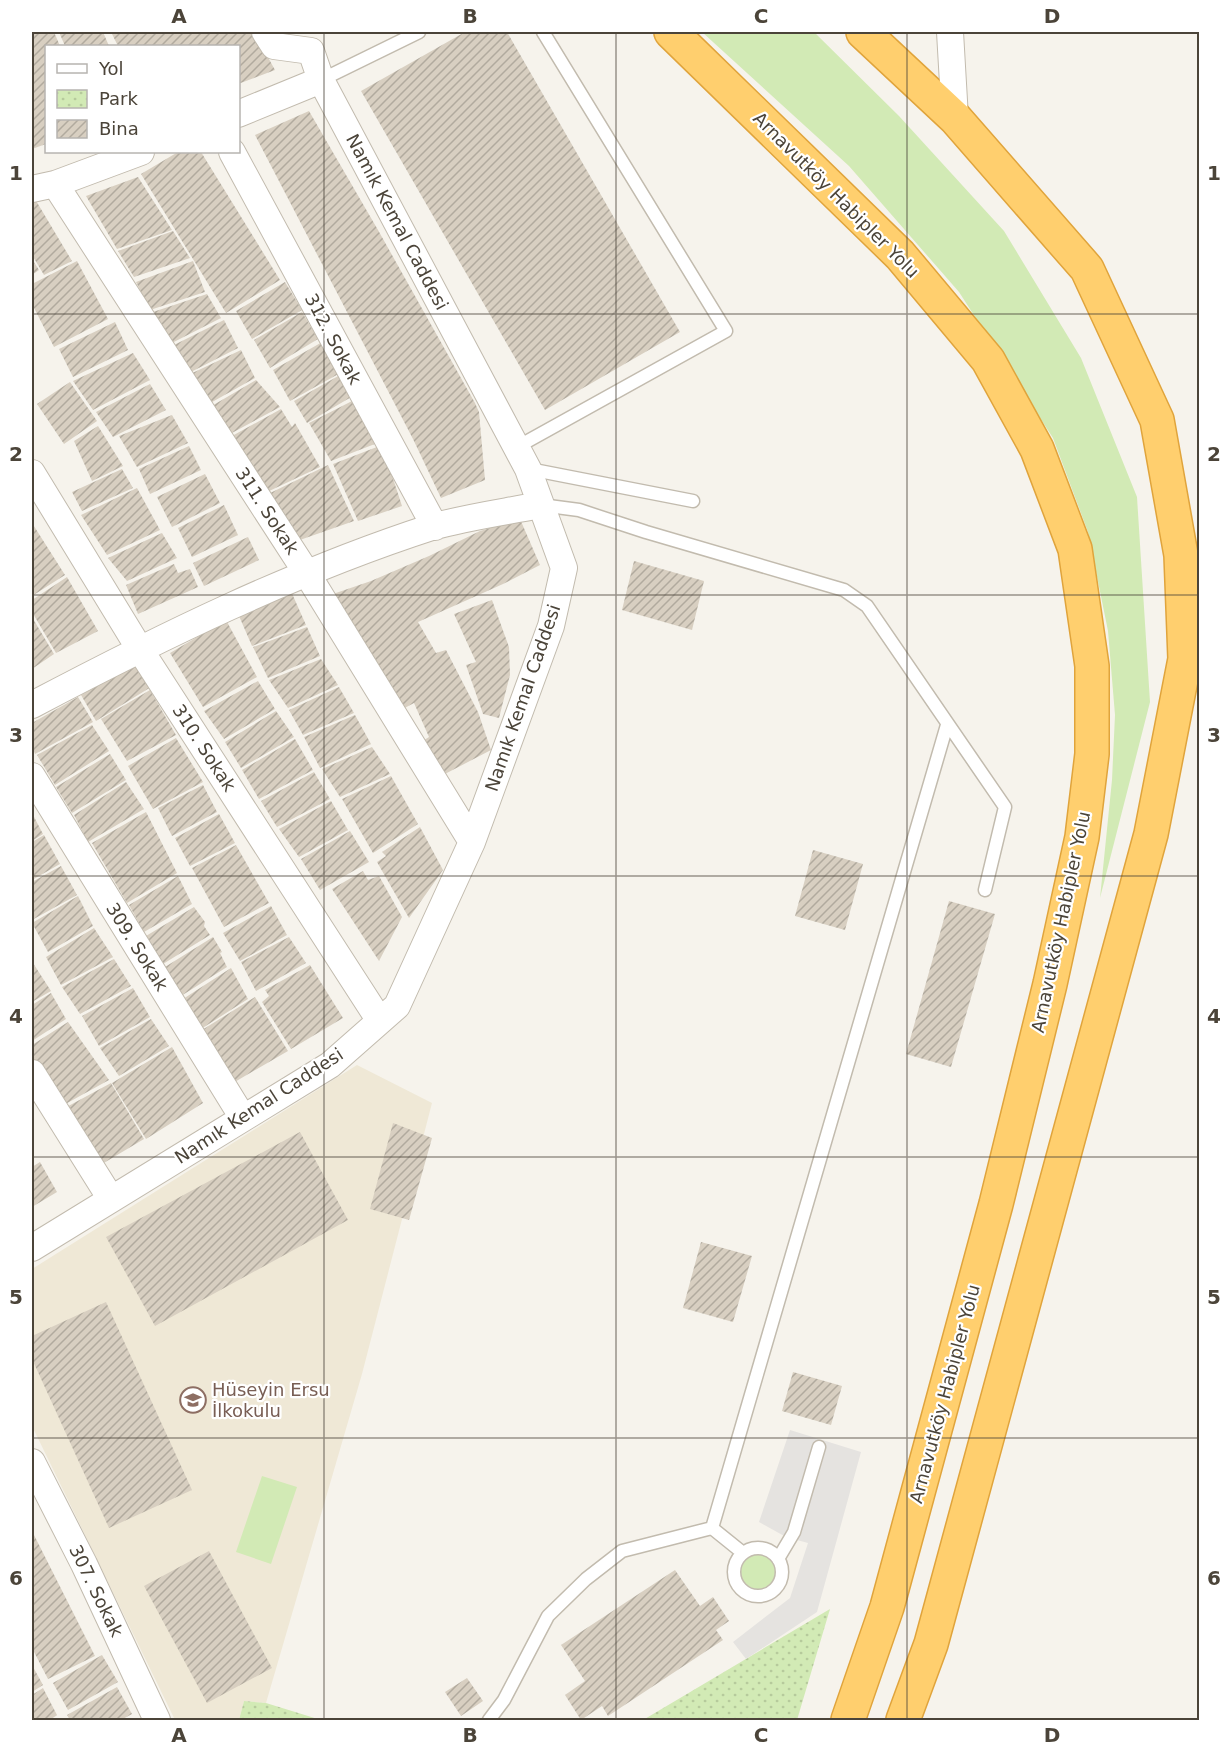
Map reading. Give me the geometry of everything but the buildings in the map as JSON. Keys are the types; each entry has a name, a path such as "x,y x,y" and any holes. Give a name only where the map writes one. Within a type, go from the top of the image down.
{"highway":[{"path":"863,32 955,118 1087,269 1157,420 1181,555 1185,659 1151,834 931,1644 903,1720"},
{"name":"Arnavutköy Habipler Yolu","path":"671,35 900,255 988,360 1037,449 1075,549 1092,666 1092,754 1082,837 1050,984 996,1204 887,1607 848,1720"}],"street":[{"name":"Namık Kemal Caddesi","path":"32,1248 330,1065 397,1006 472,842 551,626 564,568 523,458 321,80 311,51 274,46 265,32"},
{"path":"950,32 955,118"},
{"path":"240,113 321,80"},
{"path":"43,187 138,153"},
{"name":"312. Sokak","path":"233,153 435,527"},
{"name":"311. Sokak","path":"43,187 306,572 472,842"},
{"name":"310. Sokak","path":"32,473 140,648 380,1021"},
{"path":"32,705 140,648 306,572 435,527 540,505"},
{"name":"309. Sokak","path":"32,776 243,1118"},
{"path":"32,1073 111,1199"},
{"name":"307. Sokak","path":"32,1462 84,1564 157,1720"}],"lane":[{"path":"321,80 419,32"},
{"path":"523,458 726,331 543,32"},
{"path":"523,458 693,501"},
{"path":"540,505 579,510 844,590 867,606 1005,807 985,890"},
{"path":"712,1528 947,725"},
{"path":"778,1559 794,1532 819,1447"},
{"path":"712,1528 744,1553"},
{"path":"489,1720 504,1700 548,1616 586,1579 622,1551 712,1528"},
{"path":"759,1548 766,1549 778,1559 783,1574 777,1588 763,1596 755,1596 748,1594 736,1582 735,1566 744,1553 759,1548"}],"shaded area":[{"name":"Hüseyin Ersu İlkokulu","path":"357,1065 432,1103 362,1374 266,1703 244,1701 239,1720 175,1720 32,1426 32,1269"},
{"path":"790,1430 861,1452 817,1612 746,1659 733,1642 790,1598 808,1543 786,1537 759,1522"}],"green space":[{"path":"702,32 814,32 899,116 1004,231 1081,358 1137,497 1150,702 1100,898 1112,780 1115,715 1108,631 1088,532 1053,438 959,292 849,166"},
{"path":"262,1476 297,1487 271,1564 236,1552"},
{"path":"758,1553 771,1558 776,1571 771,1584 758,1589 745,1584 740,1571 745,1558"},
{"path":"830,1609 797,1720 643,1720"},
{"path":"244,1701 266,1703 321,1720 239,1720"}],"place":[{"name":"Hüseyin Ersu İlkokulu","path":"193,1400"}]}
